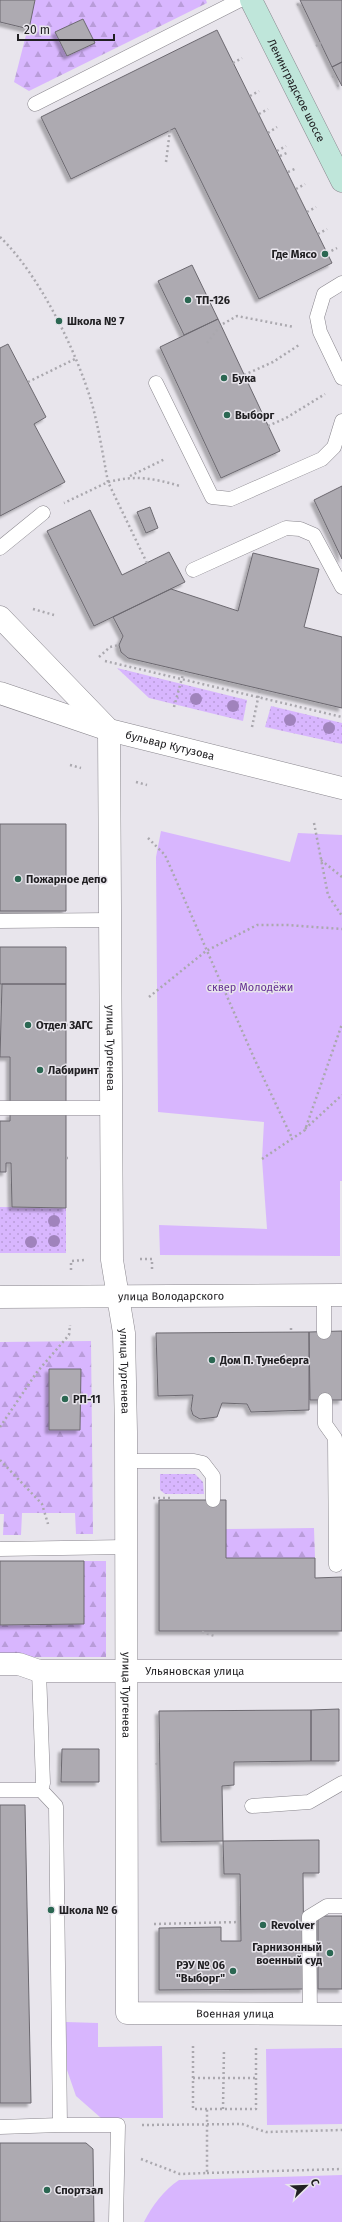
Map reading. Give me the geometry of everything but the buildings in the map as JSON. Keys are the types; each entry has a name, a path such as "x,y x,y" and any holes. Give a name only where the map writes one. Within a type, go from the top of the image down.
{"main road":[{"name":"Ленинградское шоссе","path":"252,0 342,181"}],"street":[{"path":"0,617 109,730"},
{"name":"бульвар Кутузова","path":"0,693 109,730 342,788"},
{"name":"улица Тургенева","path":"109,730 112,1260 124,1333 126,1461 125,1671 127,2013"},
{"name":"улица Володарского","path":"0,1297 333,1295"},
{"name":"Ульяновская улица","path":"0,1664 19,1664 39,1671 342,1671"},
{"name":"Военная улица","path":"127,2013 342,2014"}],"lane":[{"path":"35,104 240,0"},
{"path":"342,284 324,294 316,317 320,332 342,378"},
{"path":"156,382 212,496 231,499 322,459 334,447 342,421"},
{"path":"0,548 43,513"},
{"path":"193,570 286,528 300,529 314,535 342,587"},
{"path":"0,921 110,920"},
{"path":"0,1108 111,1108"},
{"path":"324,1332 333,1295"},
{"path":"325,1400 325,1424 335,1438 336,1565"},
{"path":"126,1461 194,1461 203,1463 212,1476 213,1500"},
{"path":"0,1549 125,1547"},
{"path":"39,1671 43,1783 41,1790"},
{"path":"252,1806 309,1802 342,1783"},
{"path":"0,1790 41,1790 56,1806 60,2125"},
{"path":"310,2014 309,1917 327,1906 342,1906"},
{"path":"0,2127 118,2125 116,2222"}],"path":[{"path":"297,5 301,3"},
{"path":"316,46 321,44"},
{"path":"233,63 242,58"},
{"path":"332,77 336,75"},
{"path":"337,86 341,84"},
{"path":"250,96 259,91"},
{"path":"259,114 268,109"},
{"path":"268,133 277,128"},
{"path":"166,162 170,130"},
{"path":"277,151 286,146"},
{"path":"280,156 289,152"},
{"path":"288,172 297,168"},
{"path":"296,189 305,184"},
{"path":"307,212 316,207"},
{"path":"318,234 327,229"},
{"path":"0,237 17,253 63,328 92,404 108,482 146,563"},
{"path":"327,253 337,248"},
{"path":"207,344 221,325 237,316 320,332"},
{"path":"244,375 273,362 320,332"},
{"path":"28,382 75,359"},
{"path":"268,426 286,418 330,391"},
{"path":"43,513 108,482 129,477 165,459"},
{"path":"129,477 158,480 180,486"},
{"path":"99,657 110,647 119,645"},
{"path":"105,661 342,717"},
{"path":"174,707 184,671"},
{"path":"252,727 260,689"},
{"path":"314,823 328,895 342,916"},
{"path":"148,838 165,855 206,951 292,1138"},
{"path":"321,860 342,877"},
{"path":"149,997 206,951 257,925 342,929"},
{"path":"305,1130 342,1024"},
{"path":"66,1025 71,1025"},
{"path":"262,1159 305,1130 342,1095"},
{"path":"66,1158 71,1158"},
{"path":"0,1427 37,1372 69,1335"},
{"path":"0,1460 42,1504 56,1548"},
{"path":"152,1498 173,1498"},
{"path":"202,1632 215,1636"},
{"path":"153,1924 240,1922"},
{"path":"193,2046 192,2109 256,2109 256,2046"},
{"path":"223,2109 224,2050"},
{"path":"193,2078 256,2078"},
{"path":"207,2109 207,2173"},
{"path":"118,2125 242,2124 266,2132 342,2130"},
{"path":"117,2150 180,2174 342,2169"}],"green space":[{"path":"35,0 206,0 207,3 29,91 14,82"},
{"path":"117,668 247,700 243,721 149,698"},
{"path":"271,706 342,723 342,744 265,727"},
{"name":"сквер Молодёжи","path":"161,831 290,862 298,833 342,835 342,1181 340,1181 340,1256 160,1255 159,1225 267,1229 262,1159 264,1122 158,1112 156,857"},
{"path":"0,1207 66,1208 66,1253 0,1253"},
{"path":"91,1341 93,1534 76,1534 75,1513 22,1513 21,1535 3,1535 4,1514 0,1514 0,1342"},
{"path":"160,1474 195,1474 203,1482 204,1494 165,1494 160,1490"},
{"path":"314,1528 315,1558 226,1558 226,1529"},
{"path":"84,1561 106,1561 106,1657 0,1657 0,1625 84,1624"},
{"path":"66,2022 98,2023 98,2047 162,2046 163,2118 101,2118 76,2096 67,2070"},
{"path":"342,2048 342,2124 267,2125 266,2049"},
{"path":"342,2175 342,2222 144,2222 159,2199 179,2180"}],"place":[{"name":"Где Мясо","path":"325,254"},
{"name":"ТП-126","path":"188,300"},
{"name":"Школа № 7","path":"59,321"},
{"name":"Бука","path":"224,378"},
{"name":"Выборг","path":"227,415"},
{"name":"Пожарное депо","path":"18,879"},
{"name":"Отдел ЗАГС","path":"28,1025"},
{"name":"Лабиринт","path":"40,1070"},
{"name":"Дом П. Тунеберга","path":"212,1360"},
{"name":"РП-11","path":"65,1399"},
{"name":"Школа № 6","path":"51,1910"},
{"name":"Revolver","path":"263,1925"},
{"name":"Гарнизонный военный суд","path":"330,1953"},
{"name":"РЭУ № 06 \"Выборг\"","path":"233,1971"},
{"name":"Спортзал","path":"47,2190"}]}
